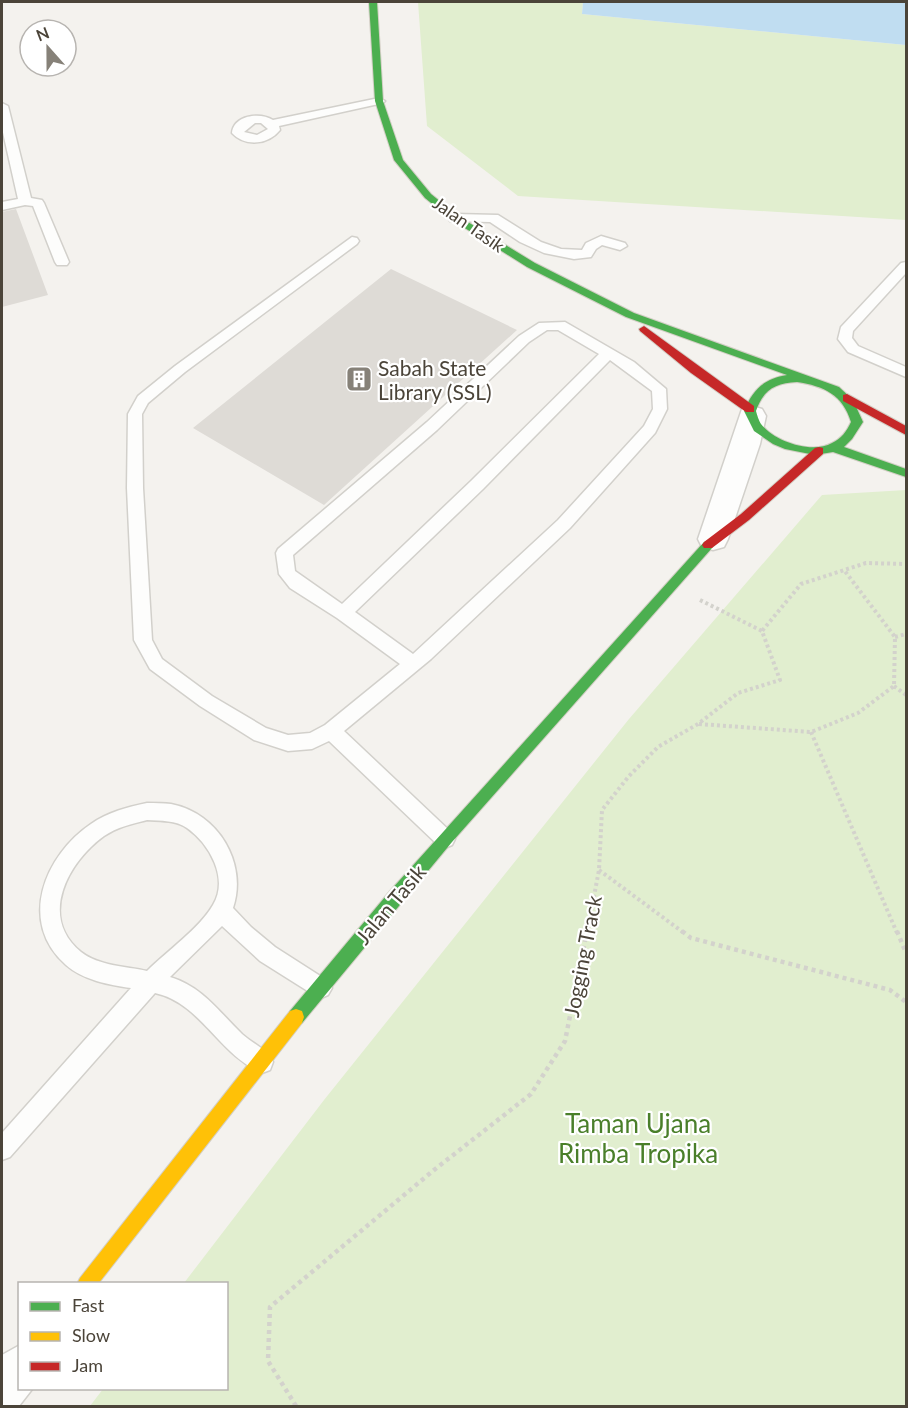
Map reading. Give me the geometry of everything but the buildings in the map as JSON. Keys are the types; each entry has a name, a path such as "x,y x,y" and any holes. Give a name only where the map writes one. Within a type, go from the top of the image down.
{"street":[{"name":"Jalan Tasik","path":"373,2 379,101 399,160 428,196 455,219 531,265 630,315 807,378"},
{"name":"Jalan Tasik","path":"630,315 647,332 751,412 746,444 713,539"},
{"path":"847,398 856,414 857,422 850,438 834,448 819,451 804,451 776,442 761,430 751,412 751,402 758,391 771,382 788,378 807,378 825,383 847,398 906,430"},
{"path":"834,448 906,473"},
{"name":"Jalan Tasik","path":"88,1282 321,988 445,839 612,656 713,539 745,517 819,451"},
{"path":"2,1391 18,1371"}],"lane":[{"path":"272,124 379,101"},
{"path":"2,106 25,201"},
{"path":"2,206 25,201 38,203 62,262"},
{"path":"455,219 493,218 511,233 556,252 586,254 591,246 601,240 620,246"},
{"path":"352,241 180,369 143,400 135,414 135,488 143,640 156,664 206,701 260,734 288,743 312,741 331,731 413,664 564,524 650,429 660,409 659,389 629,365 560,325 544,326 524,339 432,426 284,554 287,574 296,583 343,613 413,664"},
{"path":"906,266 846,330 845,339 853,349 906,372"},
{"path":"343,613 477,485 609,353"},
{"path":"331,731 445,839"},
{"path":"2,1149 151,981 222,910 228,880 223,853 207,832 184,817 156,812 126,815 97,828 73,849 57,873 50,900 52,927 65,951 86,968 113,976 151,981 177,989 200,1003 236,1043 262,1062"},
{"path":"222,910 235,927 262,952 321,988"}],"path":[{"path":"673,585 762,631 801,584 866,563 906,564"},
{"path":"844,570 895,637 894,686"},
{"name":"Jogging Track","path":"296,1407 268,1361 270,1307 434,1170 531,1094 565,1041 599,870 602,810 629,776 658,747 698,724 738,693 780,680 762,631"},
{"path":"895,637 906,634"},
{"path":"894,686 906,695"},
{"path":"698,724 811,732 858,713 894,686"},
{"path":"811,732 906,953"},
{"path":"599,870 691,938 890,990 906,1002"}],"green space":[{"path":"418,2 583,2 582,14 906,45 906,220 518,196 427,126"},
{"name":"Taman Ujana Rimba Tropika","path":"906,490 906,1406 90,1406 102,1390 228,1390 228,1282 185,1282 324,1100 629,719 822,495"}],"water":[{"path":"583,2 906,2 906,45 582,14"}],"traffic: fast":[{"path":"373,2 379,101 399,160 428,196 455,218 531,265 630,315 807,378"},
{"path":"797,378 827,385 849,403 857,422 838,446 827,450 802,450 777,442 758,428 750,411 761,389 772,382 797,378"},
{"path":"834,448 906,473"},
{"path":"296,1017 447,837 708,545"}],"traffic: slow":[{"path":"88,1282 296,1017"}],"traffic: jam":[{"path":"644,329 695,370 750,409"},
{"path":"847,398 906,431"},
{"path":"708,545 745,517 819,451"}],"place":[{"name":"Sabah State Library (SSL)","path":"359,379"}]}
